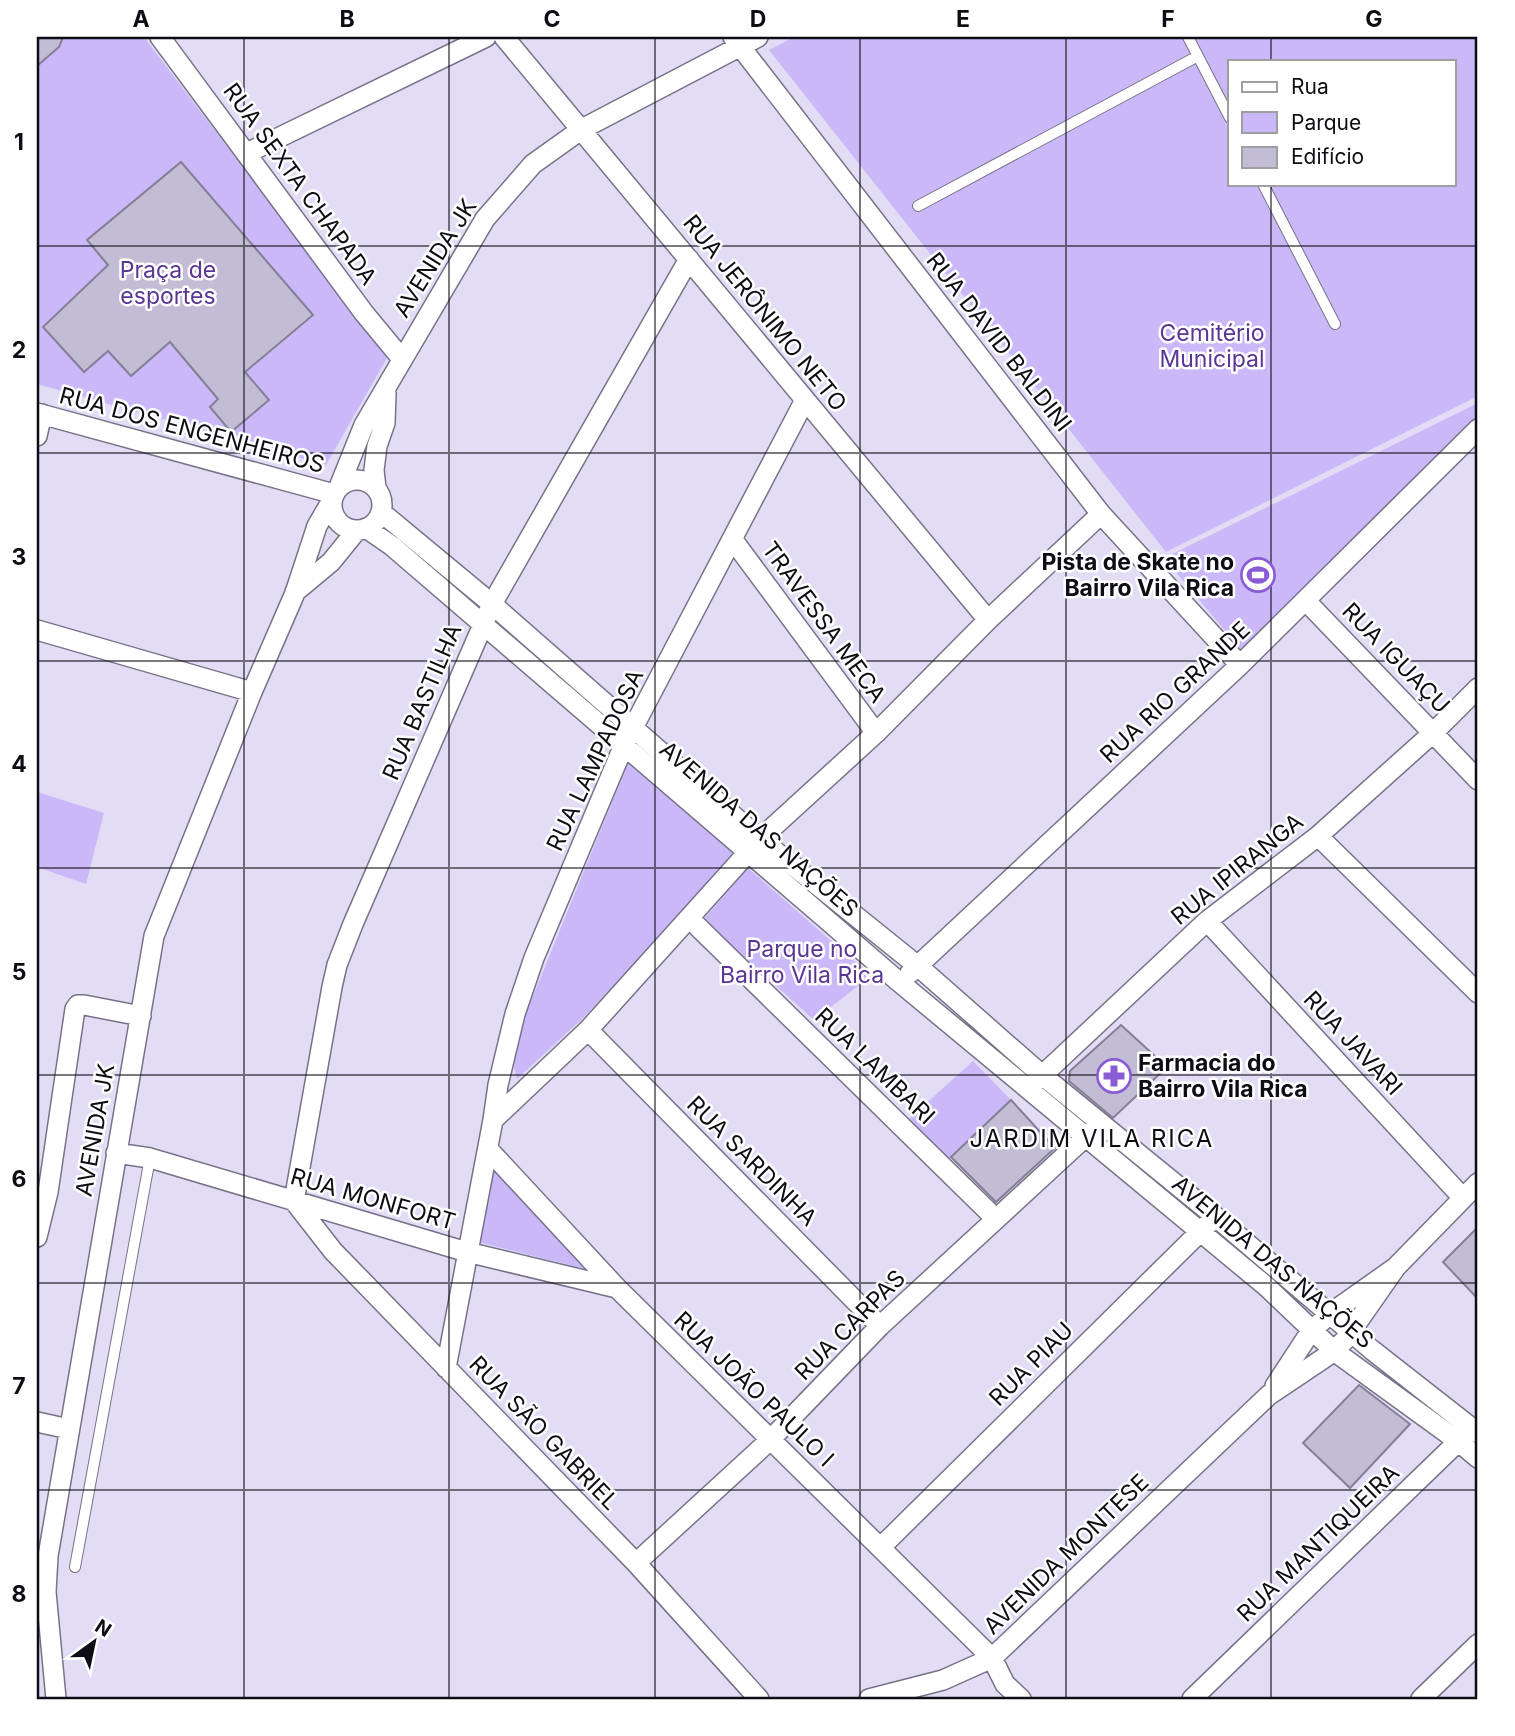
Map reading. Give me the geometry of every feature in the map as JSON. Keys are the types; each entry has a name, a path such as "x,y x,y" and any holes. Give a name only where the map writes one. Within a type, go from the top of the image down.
{"street":[{"name":"RUA SEXTA CHAPADA","path":"160,37 363,313 402,359"},
{"path":"247,153 486,37"},
{"name":"RUA JERÔNIMO NETO","path":"504,37 988,620"},
{"name":"AVENIDA JK","path":"56,1699 44,1648 48,1556 154,936 252,692 295,593 308,547 335,494 364,425 386,392 402,359 485,219 533,164 582,130 737,42 758,37"},
{"name":"RUA DAVID BALDINI","path":"737,42 1101,514 1240,665"},
{"name":"RUA BASTILHA","path":"294,1201 337,965 482,624 689,259"},
{"name":"AVENIDA JK","path":"376,488 374,470 377,446 385,423 386,392"},
{"name":"RUA LAMPADOSA","path":"446,1368 498,1085 515,1014 534,958 628,737 805,400"},
{"path":"37,436 39,413"},
{"name":"RUA DOS ENGENHEIROS","path":"39,413 335,494"},
{"name":"RUA RIO GRANDE","path":"898,981 919,967 1240,665 1478,429"},
{"path":"353,480 362,480 376,488 382,504 378,519 361,529 341,524 332,510 335,494 353,480"},
{"name":"AVENIDA DAS NAÇÕES","path":"381,512 492,604 628,737"},
{"path":"493,1120 588,1030 754,846 876,733 988,620 1101,514"},
{"name":"AVENIDA JK","path":"295,593 331,562 361,529"},
{"name":"AVENIDA DAS NAÇÕES","path":"361,529 392,546 482,624 628,737 754,846 898,981 1267,1287 1334,1351 1472,1431"},
{"name":"TRAVESSA MECA","path":"733,540 876,733"},
{"name":"RUA IGUAÇU","path":"1306,601 1478,780"},
{"path":"37,630 252,692"},
{"name":"RUA IPIRANGA","path":"1027,1090 1207,921 1318,836 1434,733 1478,688"},
{"path":"1318,836 1478,993"},
{"name":"AVENIDA DAS NAÇÕES","path":"754,846 919,967 1100,1124 1216,1217 1472,1431 1478,1458"},
{"name":"RUA LAMBARI","path":"690,919 996,1219"},
{"name":"RUA JAVARI","path":"1207,921 1463,1198"},
{"path":"37,1237 48,1192 75,1009 78,1005 84,1005 141,1016"},
{"name":"RUA SARDINHA","path":"588,1030 880,1326"},
{"name":"RUA CARPAS","path":"636,1563 770,1440 880,1326 1100,1124"},
{"name":"RUA JOÃO PAULO I","path":"488,1149 617,1288 992,1658 1007,1691"},
{"name":"RUA MONFORT","path":"116,1153 150,1158 467,1252 617,1288"},
{"name":"AVENIDA MONTESE","path":"1269,1395 1311,1331 1331,1313 1396,1267 1478,1183"},
{"name":"RUA SÃO GABRIEL","path":"294,1201 332,1251 636,1563 759,1699"},
{"name":"RUA PIAU","path":"881,1547 1216,1217"},
{"name":"AVENIDA MONTESE","path":"869,1699 943,1680 992,1658 1269,1395 1334,1351 1353,1332 1396,1267"},
{"path":"37,1422 69,1429"},
{"name":"RUA MANTIQUEIRA","path":"1192,1699 1472,1431"},
{"path":"1421,1699 1478,1644"},
{"path":"1007,1691 1021,1699"}],"lane":[{"path":"1188,37 1228,114"},
{"path":"918,206 1198,56"},
{"path":"1264,186 1335,324"},
{"path":"75,1567 150,1158"}],"green space":[{"name":"Praça de esportes","path":"37,37 144,37 387,358 326,465 37,384"},
{"name":"Cemitério Municipal","path":"794,37 1478,37 1478,396 1166,552 769,50"},
{"path":"1478,403 1478,427 1242,651 1164,558"},
{"path":"628,763 736,855 582,1019 517,1079 513,1063 524,1018"},
{"path":"37,792 104,813 86,884 37,867"},
{"name":"Parque no Bairro Vila Rica","path":"748,868 871,976 814,1020 703,920"},
{"path":"973,1061 1011,1100 946,1162 909,1119"},
{"path":"494,1168 589,1270 478,1242"}],"building":[{"path":"37,37 63,37 59,47 37,66"},
{"path":"181,162 313,315 245,372 269,400 231,432 210,407 218,399 170,342 131,376 108,351 84,372 43,327 108,265 87,240"},
{"name":"Farmacia do Bairro Vila Rica","path":"1121,1025 1167,1067 1113,1118 1069,1081 1070,1071"},
{"path":"1011,1100 1055,1148 996,1202 951,1157"},
{"path":"1478,1227 1478,1299 1443,1262"},
{"path":"1359,1385 1410,1424 1350,1488 1303,1443"}],"place":[{"name":"Pista de Skate no Bairro Vila Rica","path":"1258,575"},
{"name":"Farmacia do Bairro Vila Rica","path":"1114,1076"}],"district":[{"name":"JARDIM VILA RICA","path":"1092,1138"}]}
